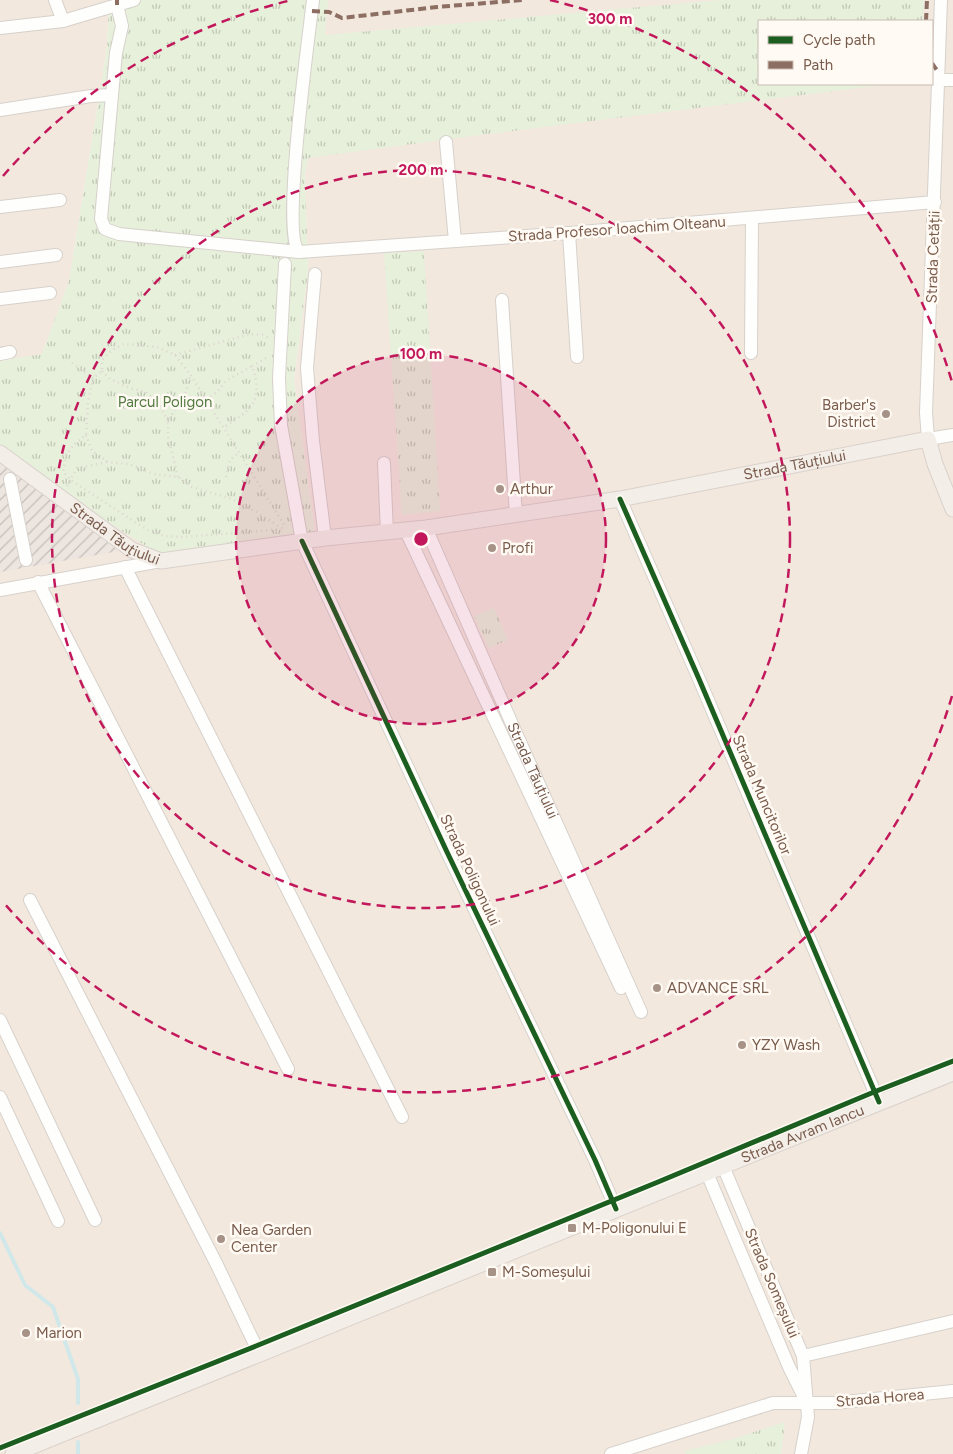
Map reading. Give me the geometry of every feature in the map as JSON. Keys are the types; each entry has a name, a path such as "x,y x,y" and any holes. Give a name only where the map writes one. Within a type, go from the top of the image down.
{"main road":[{"name":"Strada Tăuțiului","path":"0,453 132,550 160,561 296,537 326,538 406,531 620,499 928,439"},
{"name":"Strada Cetății","path":"928,439 935,464 953,509"},
{"name":"Strada Avram Iancu","path":"13,1454 953,1073"}],"street":[{"path":"55,0 63,21"},
{"path":"299,252 294,243 293,225 295,171 313,0"},
{"name":"Strada Cetății","path":"928,439 926,412 941,0"},
{"path":"0,28 63,21 128,2"},
{"path":"0,110 91,96 112,95 116,53 128,2"},
{"path":"938,80 953,80"},
{"name":"Strada Profesor Ioachim Olteanu","path":"112,95 101,219 105,229 118,234 299,252 752,219 935,202"},
{"path":"446,142 454,241"},
{"path":"0,207 60,200"},
{"path":"751,353 752,219"},
{"path":"569,233 576,357"},
{"path":"0,262 56,255"},
{"name":"Strada Poligonului","path":"285,264 278,378 281,425 296,537 446,852 596,1160 616,1210"},
{"path":"316,274 306,368 313,441 326,538"},
{"path":"0,299 50,293"},
{"path":"502,300 516,515"},
{"path":"928,439 953,435"},
{"path":"384,463 388,533"},
{"path":"26,560 5,480 31,476"},
{"name":"Strada Muncitorilor","path":"620,499 699,679 879,1102"},
{"name":"Strada Tăuțiului","path":"406,531 636,1010 426,528"},
{"path":"0,590 160,561"},
{"path":"125,567 402,1117"},
{"path":"38,582 288,1069"},
{"path":"30,900 218,1265 260,1355"},
{"path":"0,1020 95,1220"},
{"path":"0,1097 58,1221"},
{"name":"Strada Someșului","path":"723,1166 803,1356 808,1417 801,1454"},
{"name":"Strada Someșului","path":"706,1173 789,1367 807,1404"},
{"path":"803,1356 953,1321"},
{"name":"Strada Horea","path":"611,1454 774,1403 834,1403 953,1391"}],"path":[{"path":"175,355 250,334 263,335 272,342"},
{"path":"178,477 168,437 168,421 159,405 146,392 130,388 110,379 102,371 102,360 112,350 124,344 157,348 175,355 190,374 296,537"},
{"path":"207,400 226,381 268,357 271,352"},
{"path":"72,363 93,378"},
{"path":"224,427 242,415 255,401 257,384 252,366"},
{"path":"102,371 93,378 88,402 86,435 92,451 108,462"},
{"path":"168,421 186,392 190,374"},
{"path":"86,435 74,443 66,457 64,472 71,480 149,531 165,536 183,537 272,530 296,537"},
{"path":"226,477 230,460 239,452"},
{"path":"71,480 76,468 108,462 129,464 154,474 178,477 192,487 232,499 296,537"}],"shaded area":[{"path":"0,0 109,0 107,48 69,281 42,355 0,361"},
{"path":"328,0 953,0 953,1454 0,1454 0,446 315,533 294,380 308,271 305,174"},
{"path":"0,462 119,551 0,572"}],"green space":[{"name":"Parcul Poligon","path":"109,0 328,0 325,35 721,0 924,0 923,20 758,20 758,85 883,85 308,158 305,174 308,271 294,380 315,533 159,554 98,516 0,446 0,361 42,354 69,281 107,48"},
{"path":"424,251 440,511 402,515 384,253"},
{"path":"494,608 508,640 489,648 474,616"},
{"path":"785,1422 781,1454 737,1454 733,1439"},
{"path":"733,1439 737,1454 686,1454 685,1451"}],"waterway":[{"path":"0,1233 25,1285 53,1307 78,1379 78,1403"},
{"path":"78,1442 78,1454"}],"marked path":[{"path":"117,0 117,5"},
{"path":"312,11 329,12 342,18 522,0"},
{"path":"926,20 927,0"},
{"path":"933,64 938,72"}],"cycle path":[{"path":"620,499 699,679 879,1102"},
{"path":"302,541 447,852 595,1160 616,1209"},
{"path":"0,1448 256,1346 953,1061"}],"place":[{"name":"Barber's District","path":"886,414"},
{"name":"Arthur","path":"500,489"},
{"name":"Profi","path":"492,548"},
{"name":"ADVANCE SRL","path":"657,988"},
{"name":"YZY Wash","path":"742,1045"},
{"name":"M-Poligonului E","path":"572,1228"},
{"name":"Nea Garden Center","path":"221,1239"},
{"name":"M-Someșului","path":"492,1272"},
{"name":"Marion","path":"26,1333"}]}
